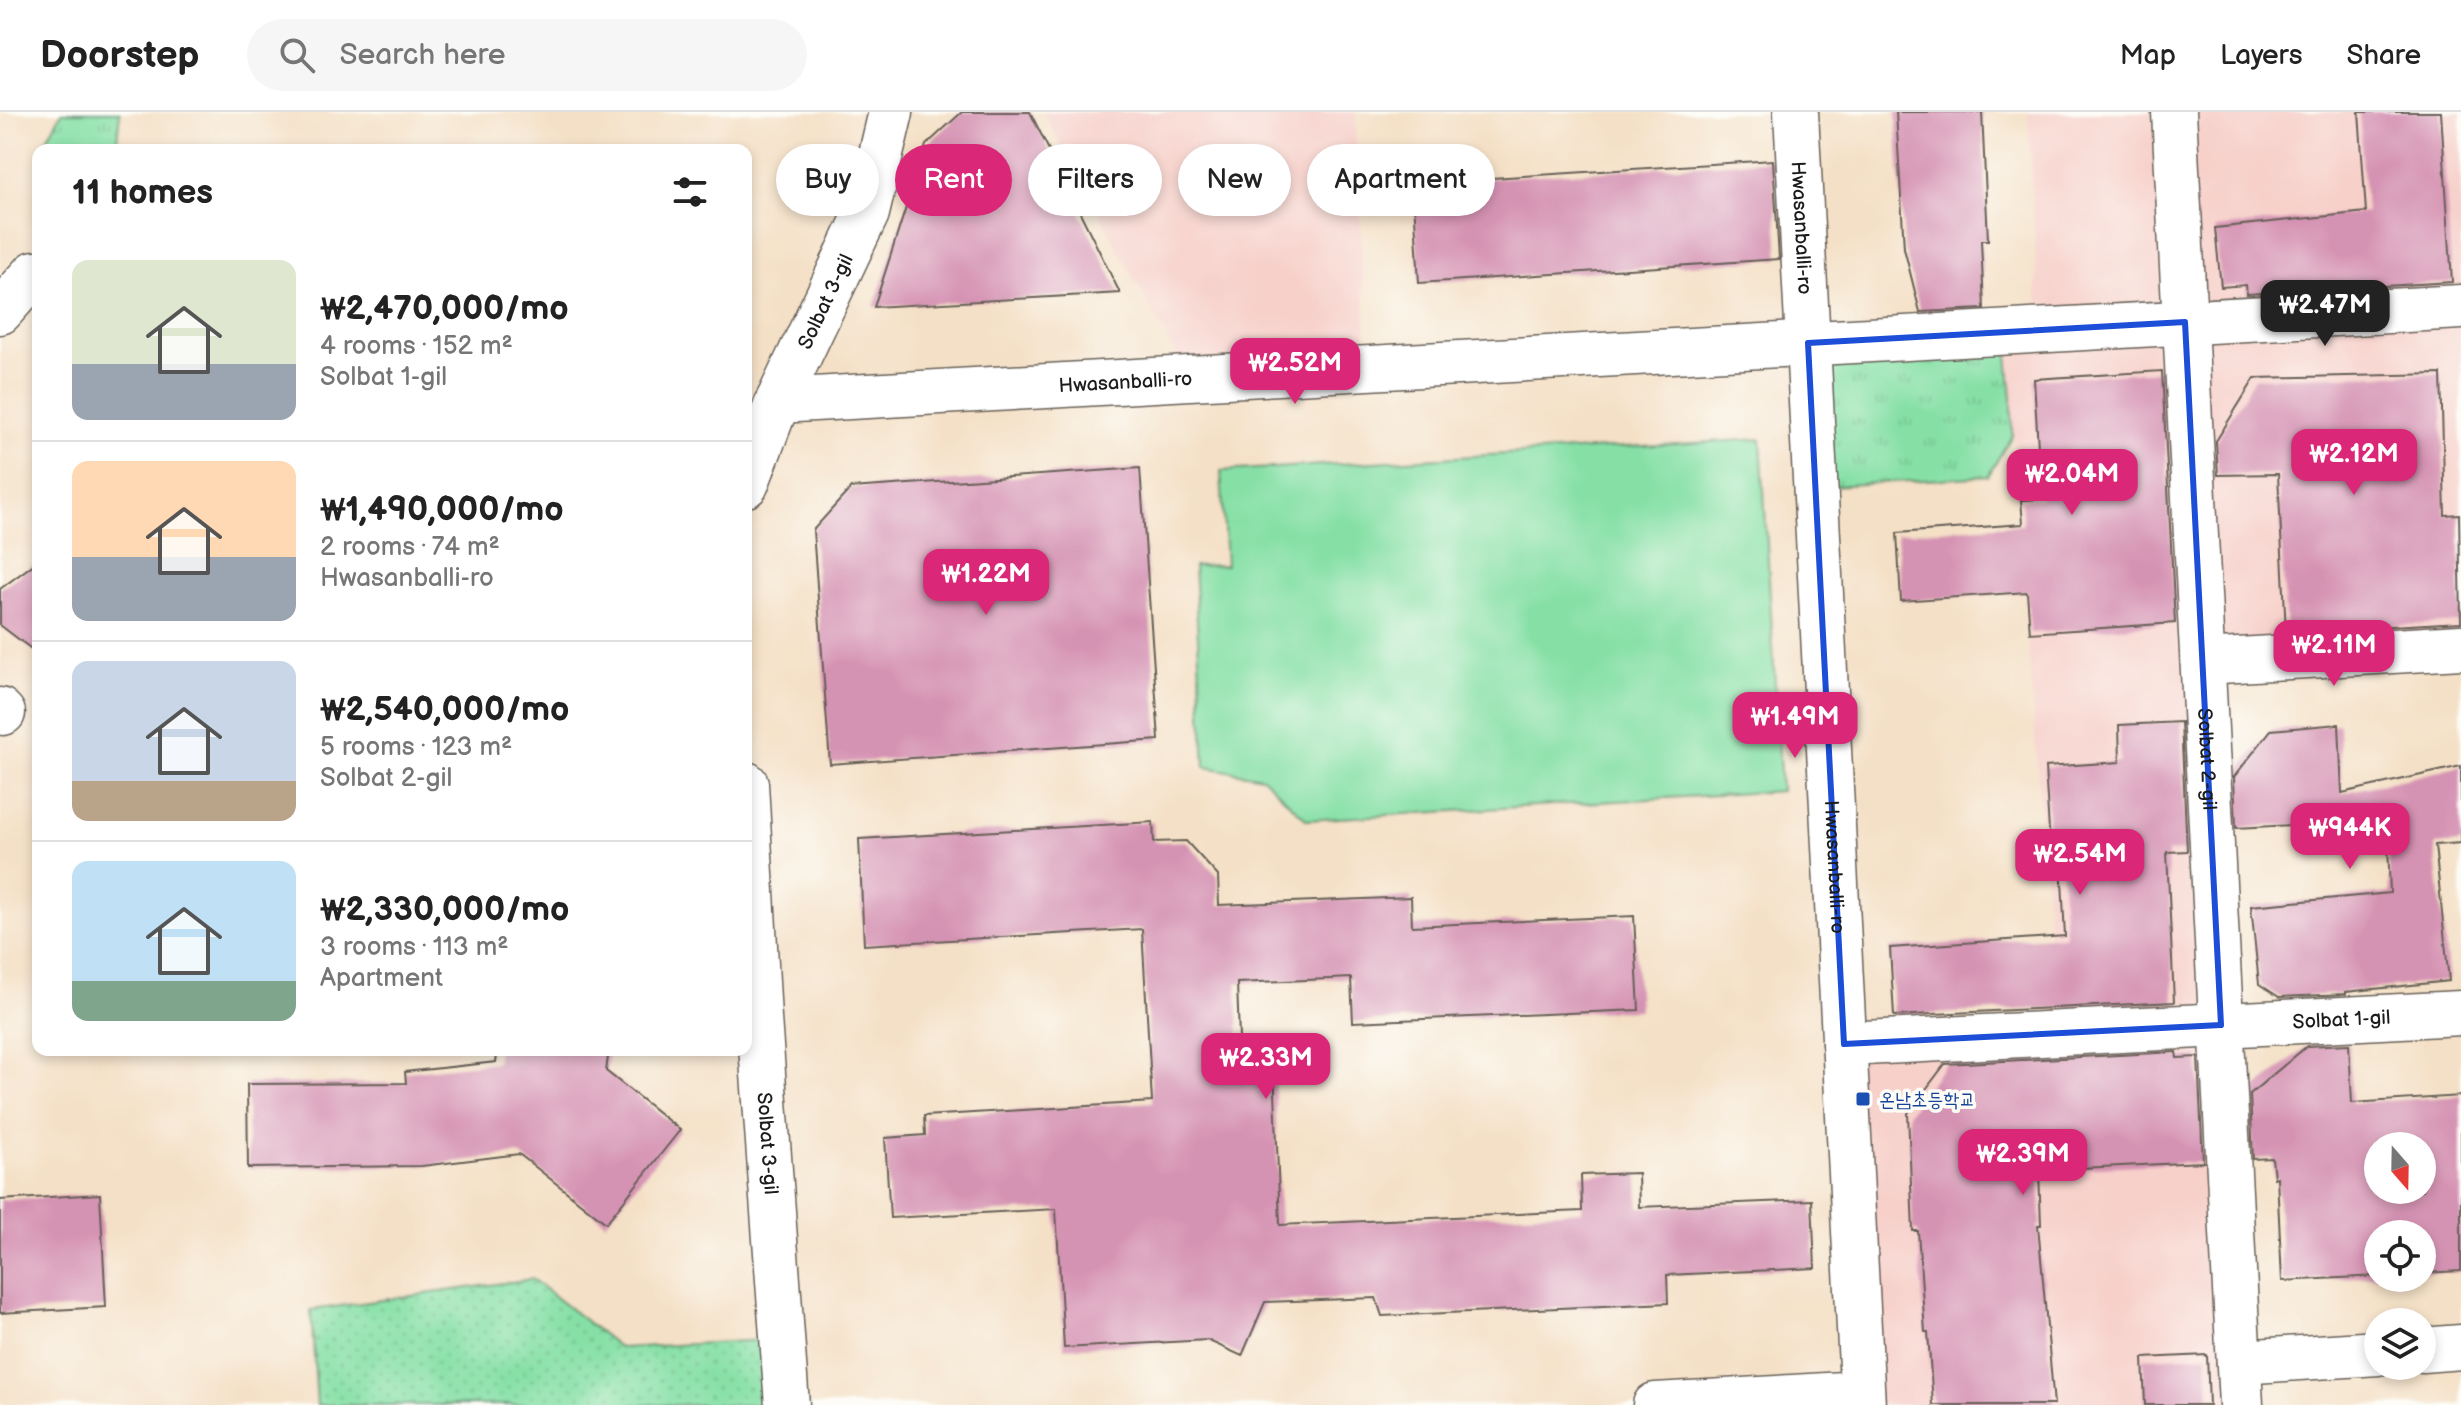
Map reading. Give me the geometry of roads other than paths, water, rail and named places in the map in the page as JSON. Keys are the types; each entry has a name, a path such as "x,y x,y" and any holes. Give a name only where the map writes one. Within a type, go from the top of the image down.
{"street":[{"name":"Solbat 3-gil","path":"752,469 778,401 867,213 891,112"},
{"name":"Hwasanballi-ro","path":"1655,1405 1862,1399 1796,112"},
{"name":"Solbat 2-gil","path":"2174,112 2241,1405"},
{"path":"0,312 32,276"},
{"path":"1808,343 2461,307"},
{"name":"Hwasanballi-ro","path":"778,401 1808,343"},
{"path":"2203,662 2461,647"},
{"name":"Solbat 3-gil","path":"752,891 787,1405"},
{"name":"Solbat 1-gil","path":"1844,1044 2461,1013"},
{"path":"2436,1349 2461,1347"},
{"path":"2239,1362 2364,1354"}],"place":[{"name":"온남초등학교","path":"1863,1099"}]}
